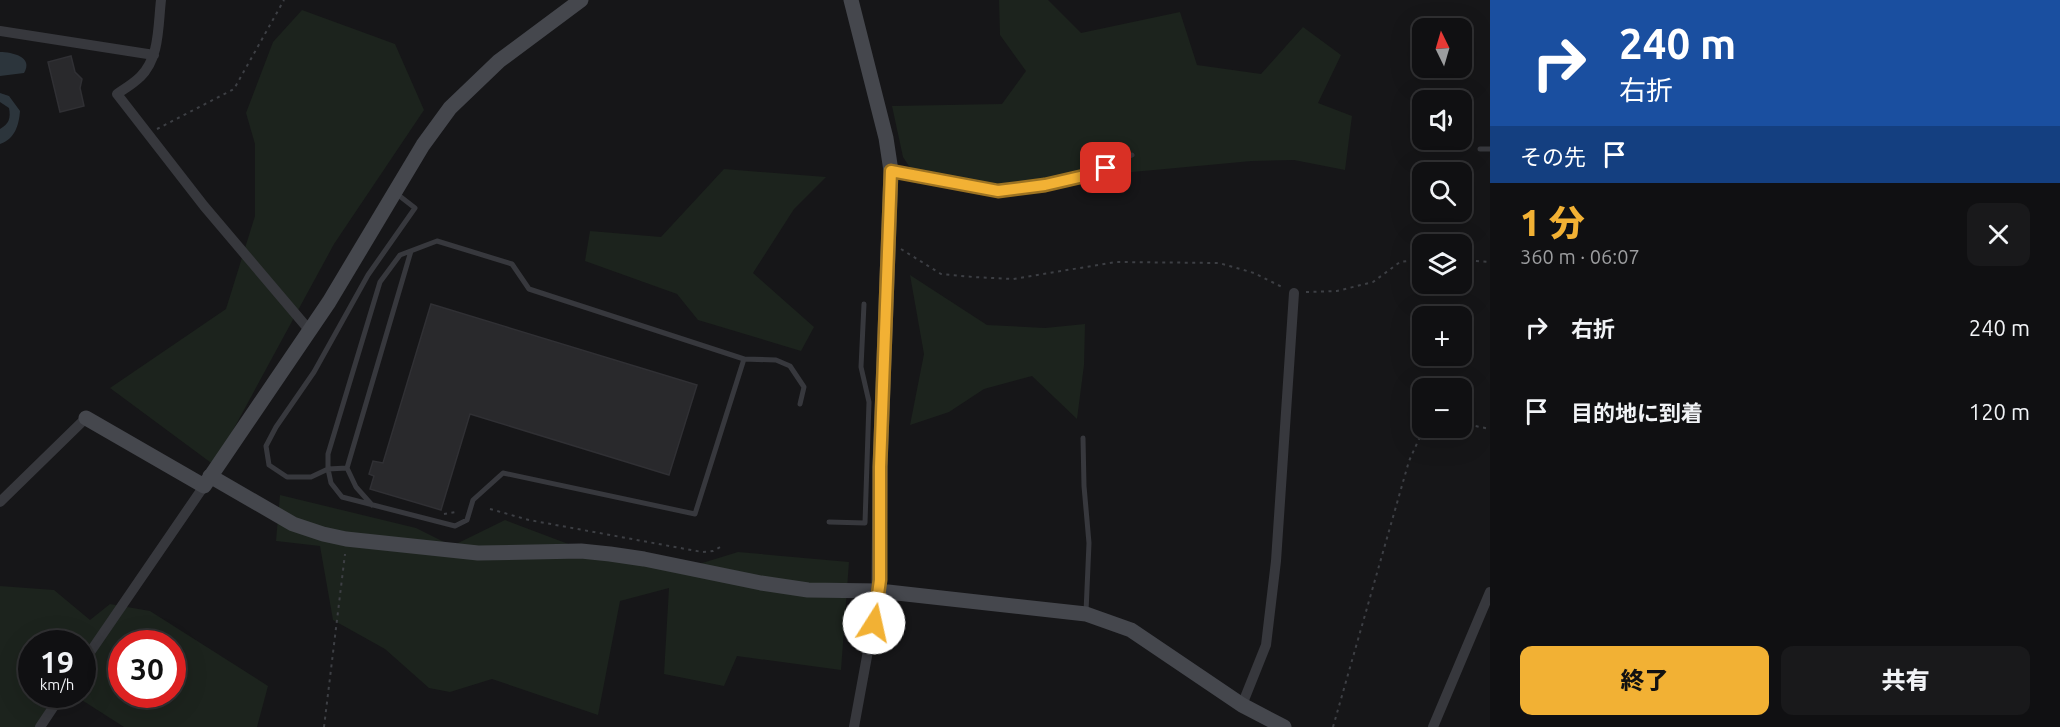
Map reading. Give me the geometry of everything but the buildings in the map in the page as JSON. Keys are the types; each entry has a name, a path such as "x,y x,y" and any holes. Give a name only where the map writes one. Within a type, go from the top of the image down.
{"street":[{"path":"161,0 154,56 149,67 140,77 117,94 204,206 310,331"},
{"path":"96,644 310,331 423,145 450,108 499,62 581,0"},
{"path":"850,0 886,138 891,171 880,455 879,591 854,727"},
{"path":"0,31 154,56"},
{"path":"1242,705 1266,645 1276,561 1294,293"},
{"path":"0,502 86,418 293,524 346,539 478,554 581,551 644,559 761,583 808,590 879,591 1086,614 1131,630 1242,705 1284,727"},
{"path":"1432,727 1490,592"},
{"path":"40,727 53,708"}],"lane":[{"path":"1480,149 1490,149"},
{"path":"891,171 998,191 1045,185 1084,176 1132,155"},
{"path":"347,468 328,469 311,477 287,477 269,465 266,446 276,427 314,372 368,275 415,208 395,193"},
{"path":"744,359 694,514 503,473 473,500 467,520 455,526 342,497 331,483 328,454 380,282 400,255 437,241 512,264 529,289 744,359 776,360 790,366 804,387 800,404"},
{"path":"372,505 356,487 347,468 411,251"},
{"path":"829,522 866,523 869,402 861,367 864,304"},
{"path":"1083,438 1089,543 1086,614"}],"path":[{"path":"148,133 234,89 284,0"},
{"path":"888,242 941,274 1013,279 1116,262 1218,263 1254,273 1294,293 1337,291 1373,282 1400,262 1412,260"},
{"path":"1472,261 1490,262"},
{"path":"1472,425 1490,429"},
{"path":"1333,727 1409,461 1419,438"},
{"path":"490,509 529,520 702,552 713,551 722,546"},
{"path":"443,514 456,512"},
{"path":"324,727 346,539"}],"shaded area":[{"path":"999,0 1048,0 1081,33 1180,12 1197,65 1261,74 1303,27 1341,55 1318,103 1352,116 1345,170 1294,160 1252,161 1045,180 996,187 918,180 903,157 892,106 1002,104 1026,71 1000,35"},
{"path":"302,10 395,44 424,110 334,244 214,465 110,388 226,309 255,216 255,144 246,113 273,42"},
{"path":"0,52 16,54 24,59 26,68 24,73 0,76"},
{"path":"0,93 9,96 20,111 19,121 13,135 0,144 0,129 7,123 10,115 9,108 0,102"},
{"path":"724,169 826,177 794,209 753,273 814,327 801,351 698,320 677,294 585,261 590,231 661,237"},
{"path":"910,275 987,325 1045,328 1085,324 1084,365 1077,419 1032,376 984,389 949,412 910,425 924,354"},
{"path":"280,495 416,528 452,546 505,520 571,545 699,564 738,552 849,562 841,670 737,656 724,686 664,674 669,588 620,601 598,715 492,679 450,692 429,688 385,649 333,620 320,546 276,541"},
{"path":"0,586 54,590 90,620 110,604 150,611 180,630 108,630 108,708 186,708 186,634 268,686 257,727 124,727 94,708 96,630 18,630 18,708 46,708 37,727 0,727"}],"route":[{"path":"874,623 880,580 880,467 891,171 998,191 1045,185 1084,176 1106,168"}]}
